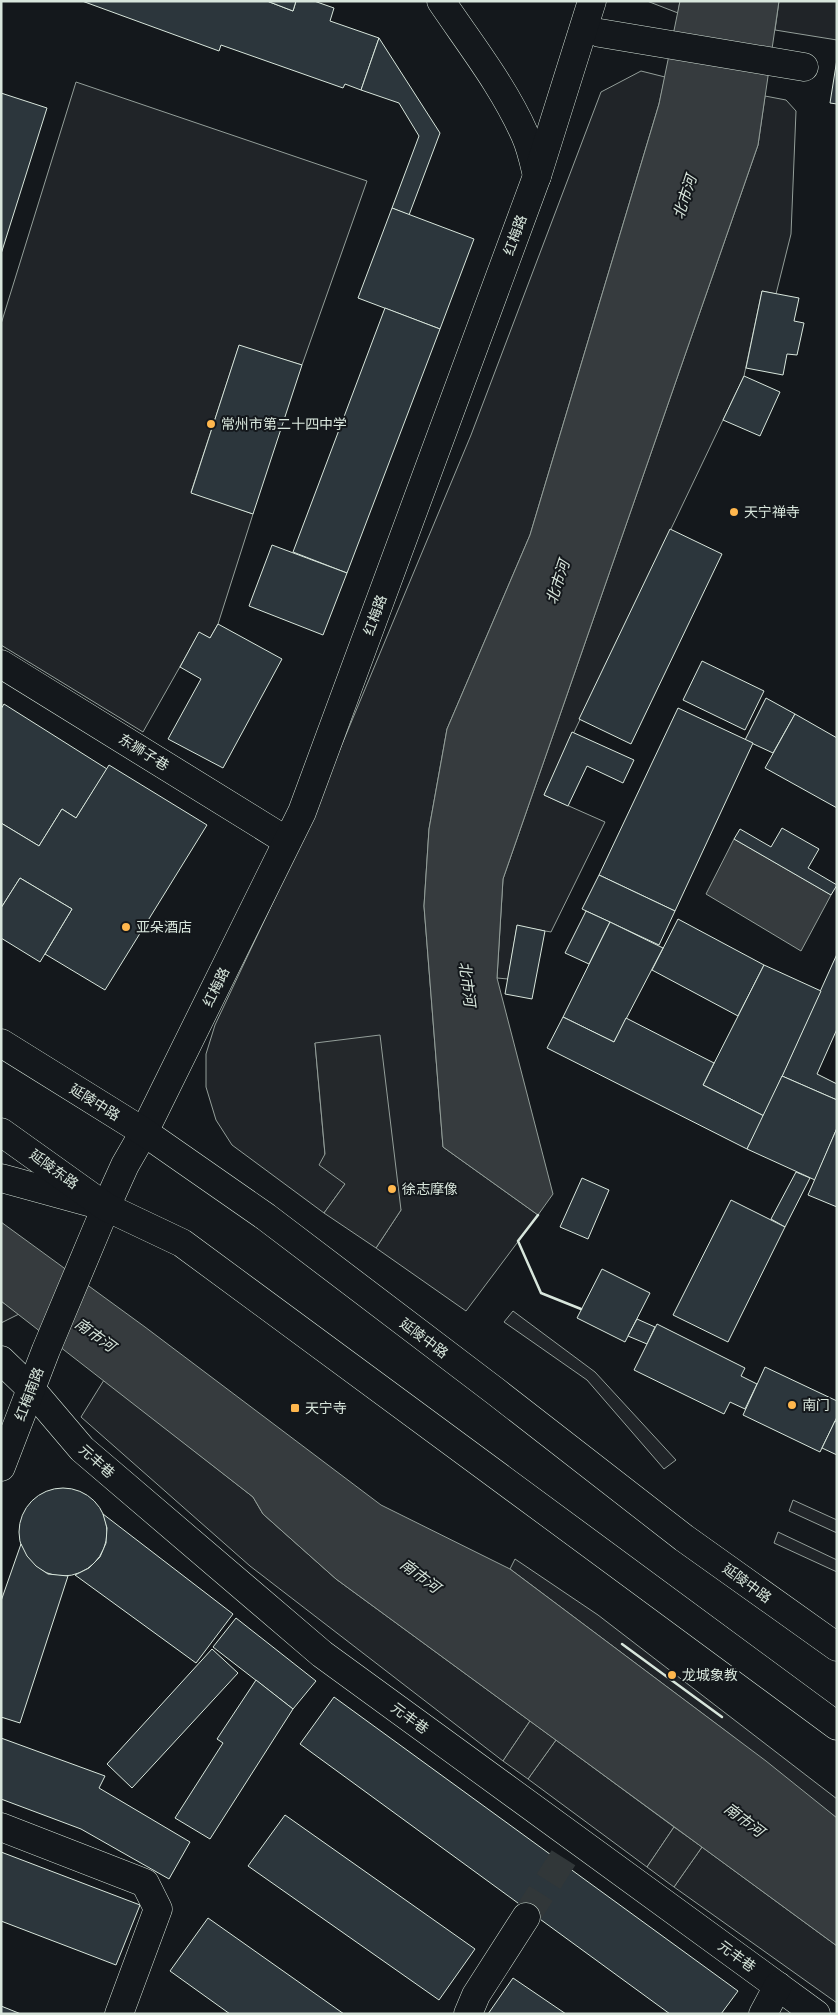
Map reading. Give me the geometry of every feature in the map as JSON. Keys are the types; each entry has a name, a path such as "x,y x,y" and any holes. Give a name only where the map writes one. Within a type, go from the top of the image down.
{"street":[{"path":"441,1 497,82 513,111 526,136 537,176"},
{"name":"红梅路","path":"106,1207 125,1165 144,1132 302,812 537,176 592,1"},
{"path":"600,33 804,67"},
{"name":"东狮子巷","path":"1,664 287,841"},
{"name":"延陵中路","path":"1,1043 144,1132 266,1217 684,1538 837,1647"},
{"name":"延陵东路","path":"1,1132 106,1207"},
{"path":"1,1178 106,1207 182,1242 837,1726"},
{"name":"红梅南路","path":"1,1467 46,1350 106,1207"},
{"name":"元丰巷","path":"1,1360 31,1389 82,1450 322,1654 570,1848 778,1986 816,2014"},
{"path":"1,1827 145,1883 158,1909 119,2014"},
{"path":"468,2014 476,1995 526,1917"},
{"path":"762,2014 778,1986"}],"shaded area":[{"path":"647,1 680,1 678,13"},
{"path":"779,1 837,1 837,40 775,30"},
{"path":"641,71 665,77 659,104 530,535 447,729 429,829 424,906 443,1147 538,1215 466,1311 376,1248 401,1210 315,1043 325,1155 345,1184 324,1213 232,1145 216,1120 206,1087 206,1054 215,1025 300,845 471,435 601,92"},
{"path":"76,82 367,181 302,365 239,346 191,492 253,514 218,624 210,638 199,633 143,732 1,645 1,324"},
{"path":"765,96 786,100 796,111 791,234 776,294 762,291 744,376 544,795 605,822 551,932 517,926 508,979 497,978 503,879 758,145"},
{"path":"380,1035 401,1210 376,1248 324,1213 345,1184 319,1165 325,1154 315,1043"},
{"path":"1,1301 19,1314 1,1323"},
{"path":"513,1311 595,1372 676,1460 664,1469 587,1380 504,1322"},
{"path":"104,1380 253,1497 263,1514 336,1579 530,1721 503,1761 250,1566 81,1417"},
{"path":"793,1500 837,1520 837,1533 789,1511"},
{"path":"778,1532 837,1560 837,1572 774,1543"},
{"path":"515,1559 598,1615 837,1799 837,1819 727,1732 510,1569"},
{"path":"530,1721 556,1740 528,1779 503,1761"},
{"path":"556,1740 674,1827 647,1867 528,1779"},
{"path":"674,1827 702,1847 674,1887 647,1867"},
{"path":"702,1847 837,1946 837,2003 674,1887"}],"water":[{"name":"北市河","path":"680,1 779,1 758,145 503,879 497,978 553,1194 538,1215 443,1147 424,906 429,829 447,729 530,535 659,104"},
{"path":"734,839 831,895 801,951 706,894"},
{"name":"南市河","path":"1,1222 145,1327 381,1505 510,1569 766,1761 837,1818 837,1946 336,1579 263,1514 253,1497 1,1301"}],"building":[{"path":"82,1 267,1 293,11 296,1 314,1 334,8 330,21 379,38 361,90 345,84 343,88 221,45 219,51"},
{"path":"267,1 296,1 293,11"},
{"path":"379,38 440,133 409,215 392,208 419,136 399,103 361,90"},
{"path":"837,59 837,104 830,103"},
{"path":"1,93 47,108 1,254"},
{"path":"392,208 474,239 440,329 358,298"},
{"path":"762,291 799,298 794,321 804,323 797,355 787,354 783,375 746,368"},
{"path":"385,308 440,329 347,573 293,552"},
{"path":"239,345 302,365 253,514 191,493"},
{"path":"744,376 780,392 760,436 723,420"},
{"path":"670,529 722,554 631,744 579,719"},
{"path":"272,545 347,573 323,635 249,606"},
{"path":"218,624 282,659 223,768 168,739 201,679 180,667 199,632 210,638"},
{"path":"702,661 764,691 745,730 683,700"},
{"path":"766,698 795,714 773,753 745,740"},
{"path":"4,704 107,769 76,818 62,809 39,846 1,823 1,709"},
{"path":"678,708 753,743 675,911 599,875"},
{"path":"795,714 837,738 837,808 765,768"},
{"path":"572,732 634,760 623,783 587,766 568,806 544,795"},
{"path":"109,765 207,825 105,990 45,954 72,909 20,878 1,908 1,823 39,846 62,809 76,818"},
{"path":"782,828 819,849 808,868 837,885 831,895 734,839 740,829 771,847"},
{"path":"599,875 675,911 659,945 582,909"},
{"path":"20,878 72,909 40,962 1,938 1,908"},
{"path":"586,911 610,922 589,964 565,953"},
{"path":"678,919 764,965 738,1016 652,970"},
{"path":"610,922 663,948 614,1042 563,1017"},
{"path":"517,925 545,931 532,999 505,994"},
{"path":"837,954 837,1029 817,1074 837,1084 837,1100 782,1076"},
{"path":"764,965 821,991 764,1116 703,1085"},
{"path":"563,1017 614,1042 626,1018 714,1063 703,1085 764,1116 747,1149 547,1048"},
{"path":"782,1076 837,1100 837,1128 815,1180 747,1149"},
{"path":"837,1128 837,1207 808,1195"},
{"path":"796,1172 810,1178 785,1227 771,1219"},
{"path":"582,1178 609,1190 588,1239 560,1227"},
{"path":"731,1200 785,1227 728,1342 673,1315"},
{"path":"602,1269 650,1293 625,1342 577,1318"},
{"path":"637,1319 655,1327 647,1344 628,1336"},
{"path":"657,1324 745,1368 741,1376 757,1384 745,1409 730,1402 724,1414 634,1370"},
{"name":"南门","path":"765,1367 837,1401 837,1417 820,1452 743,1415"},
{"path":"835,1421 837,1422 837,1455 822,1448"},
{"path":"63,1488 80,1492 94,1501 103,1515 107,1532 103,1549 94,1563 80,1572 63,1576 46,1572 32,1563 23,1549 19,1532 23,1515 32,1501 46,1492"},
{"path":"103,1514 233,1614 196,1663 75,1575 89,1568 100,1557 106,1543 107,1528"},
{"path":"21,1544 27,1556 36,1566 48,1574 68,1576 20,1723 1,1717 1,1601"},
{"path":"236,1618 316,1681 293,1709 213,1647"},
{"path":"212,1649 238,1673 132,1788 107,1764"},
{"path":"256,1680 293,1709 210,1839 175,1818 223,1743 217,1739"},
{"path":"334,1697 738,1991 721,2014 670,2014 300,1744"},
{"path":"1,1738 105,1776 99,1788 190,1842 169,1879 81,1829 1,1799"},
{"path":"285,1815 475,1949 439,2000 248,1866"},
{"path":"1,1852 140,1905 116,1965 1,1921"},
{"path":"208,1918 344,2014 230,2014 170,1971"},
{"path":"513,1978 566,2014 488,2014"},
{"path":"1,2006 21,2014 1,2014"}],"tunnel":[{"path":"526,1917 564,1857"}],"wall":[{"path":"538,1215 518,1241 541,1293 581,1309"},
{"path":"622,1644 722,1717"}],"place":[{"name":"常州市第二十四中学","path":"211,424"},
{"name":"天宁禅寺","path":"734,512"},
{"name":"亚朵酒店","path":"126,927"},
{"name":"徐志摩像","path":"392,1189"},
{"name":"南门","path":"792,1405"},
{"name":"天宁寺","path":"295,1408"},
{"name":"龙城象教","path":"672,1675"}]}
